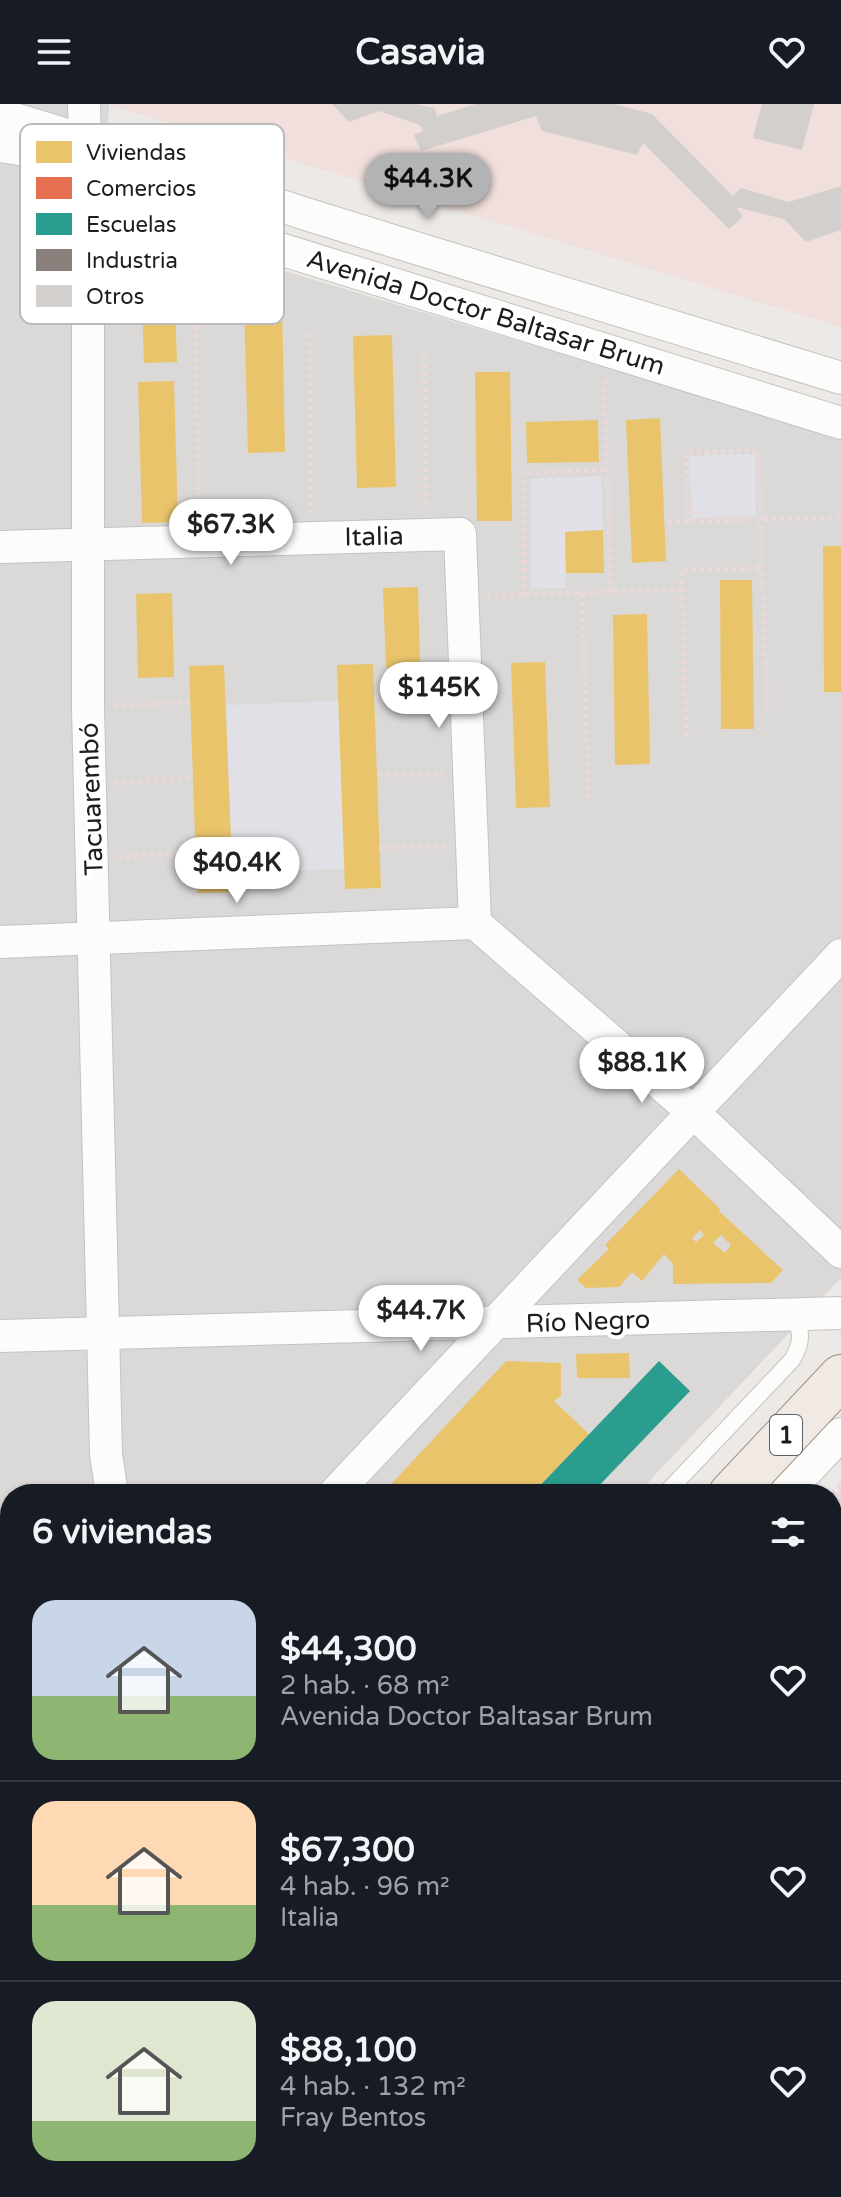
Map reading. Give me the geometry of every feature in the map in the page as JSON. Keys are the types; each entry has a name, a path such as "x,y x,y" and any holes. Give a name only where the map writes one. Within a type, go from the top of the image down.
{"main road":[{"name":"1","path":"740,1484 841,1377"}],"street":[{"name":"Tacuarembó","path":"84,104 85,124"},
{"name":"Avenida Doctor Baltasar Brum","path":"0,115 32,124"},
{"name":"Avenida Doctor Baltasar Brum","path":"0,146 20,149"},
{"name":"Avenida Doctor Baltasar Brum","path":"284,207 841,378"},
{"name":"Avenida Doctor Baltasar Brum","path":"284,250 841,423"},
{"name":"Tacuarembó","path":"89,324 88,708 106,1454 110,1484"},
{"name":"Italia","path":"0,547 460,534 462,597"},
{"path":"462,597 475,923"},
{"path":"0,942 475,923 693,1112 841,1252"},
{"path":"343,1484 841,955"},
{"name":"Río Negro","path":"0,1336 841,1313"},
{"path":"794,1484 841,1434"}],"lane":[{"path":"674,1484 792,1360 798,1350 800,1331 794,1319 786,1315"}],"path":[{"path":"195,324 199,540"},
{"path":"309,334 312,537"},
{"path":"611,593 604,385 617,353"},
{"path":"424,356 427,535"},
{"path":"689,522 686,453 758,450 767,713"},
{"path":"525,596 523,473 607,470"},
{"path":"668,522 841,517"},
{"path":"686,736 682,570 761,568"},
{"path":"462,597 683,589"},
{"path":"582,594 589,801"},
{"path":"374,699 466,697"},
{"path":"88,708 190,702"},
{"path":"377,774 469,774"},
{"path":"91,785 193,778"},
{"path":"379,848 472,846"},
{"path":"93,858 195,852"}],"shaded area":[{"path":"0,104 109,104 108,124 20,124 20,324 284,324 284,271 841,438 841,1278 646,1484 0,1484"},
{"path":"841,104 841,327 284,158 284,124 172,124 109,105"},
{"path":"755,454 756,516 692,518 689,456"},
{"path":"601,476 603,530 565,532 566,588 531,589 530,479"},
{"path":"339,701 345,869 232,873 226,705"}],"building: Viviendas":[{"path":"143,324 176,324 177,362 144,363"},
{"path":"245,324 282,324 285,452 248,453"},
{"path":"392,335 396,487 357,488 353,336"},
{"path":"475,372 510,372 512,521 477,521"},
{"path":"174,381 178,522 142,523 138,382"},
{"path":"660,418 666,561 632,563 626,420"},
{"path":"598,420 599,462 527,463 526,422"},
{"path":"603,530 604,573 566,573 565,532"},
{"path":"823,546 841,546 841,692 824,692"},
{"path":"720,580 752,580 754,729 721,729"},
{"path":"418,587 420,667 386,668 383,588"},
{"path":"172,593 174,677 138,678 136,594"},
{"path":"647,614 650,764 615,765 613,615"},
{"path":"545,662 550,807 516,808 511,663"},
{"path":"373,664 381,888 345,889 337,665"},
{"path":"224,665 233,892 197,893 189,666"},
{"path":"679,1169 783,1270 771,1283 673,1284 673,1264 664,1254 642,1281 632,1272 619,1287 586,1288 577,1280 609,1249 605,1245","holes":["700,1230 704,1235 696,1242 692,1238","721,1235 731,1245 725,1253 713,1243"]},
{"path":"629,1353 630,1378 577,1378 576,1354"},
{"path":"506,1361 561,1363 561,1396 554,1401 589,1434 542,1484 391,1484"}],"building: Escuelas":[{"path":"659,1361 690,1391 601,1484 542,1484"}],"building: Otros":[{"path":"332,104 415,104 435,108 437,116 476,104 614,104 652,114 733,196 741,188 789,202 841,186 841,230 806,242 784,219 736,207 743,217 729,229 643,143 637,155 542,131 536,116 421,151 414,135 423,131 420,125 379,111 349,122"},
{"path":"762,104 814,104 802,150 753,138"}]}
